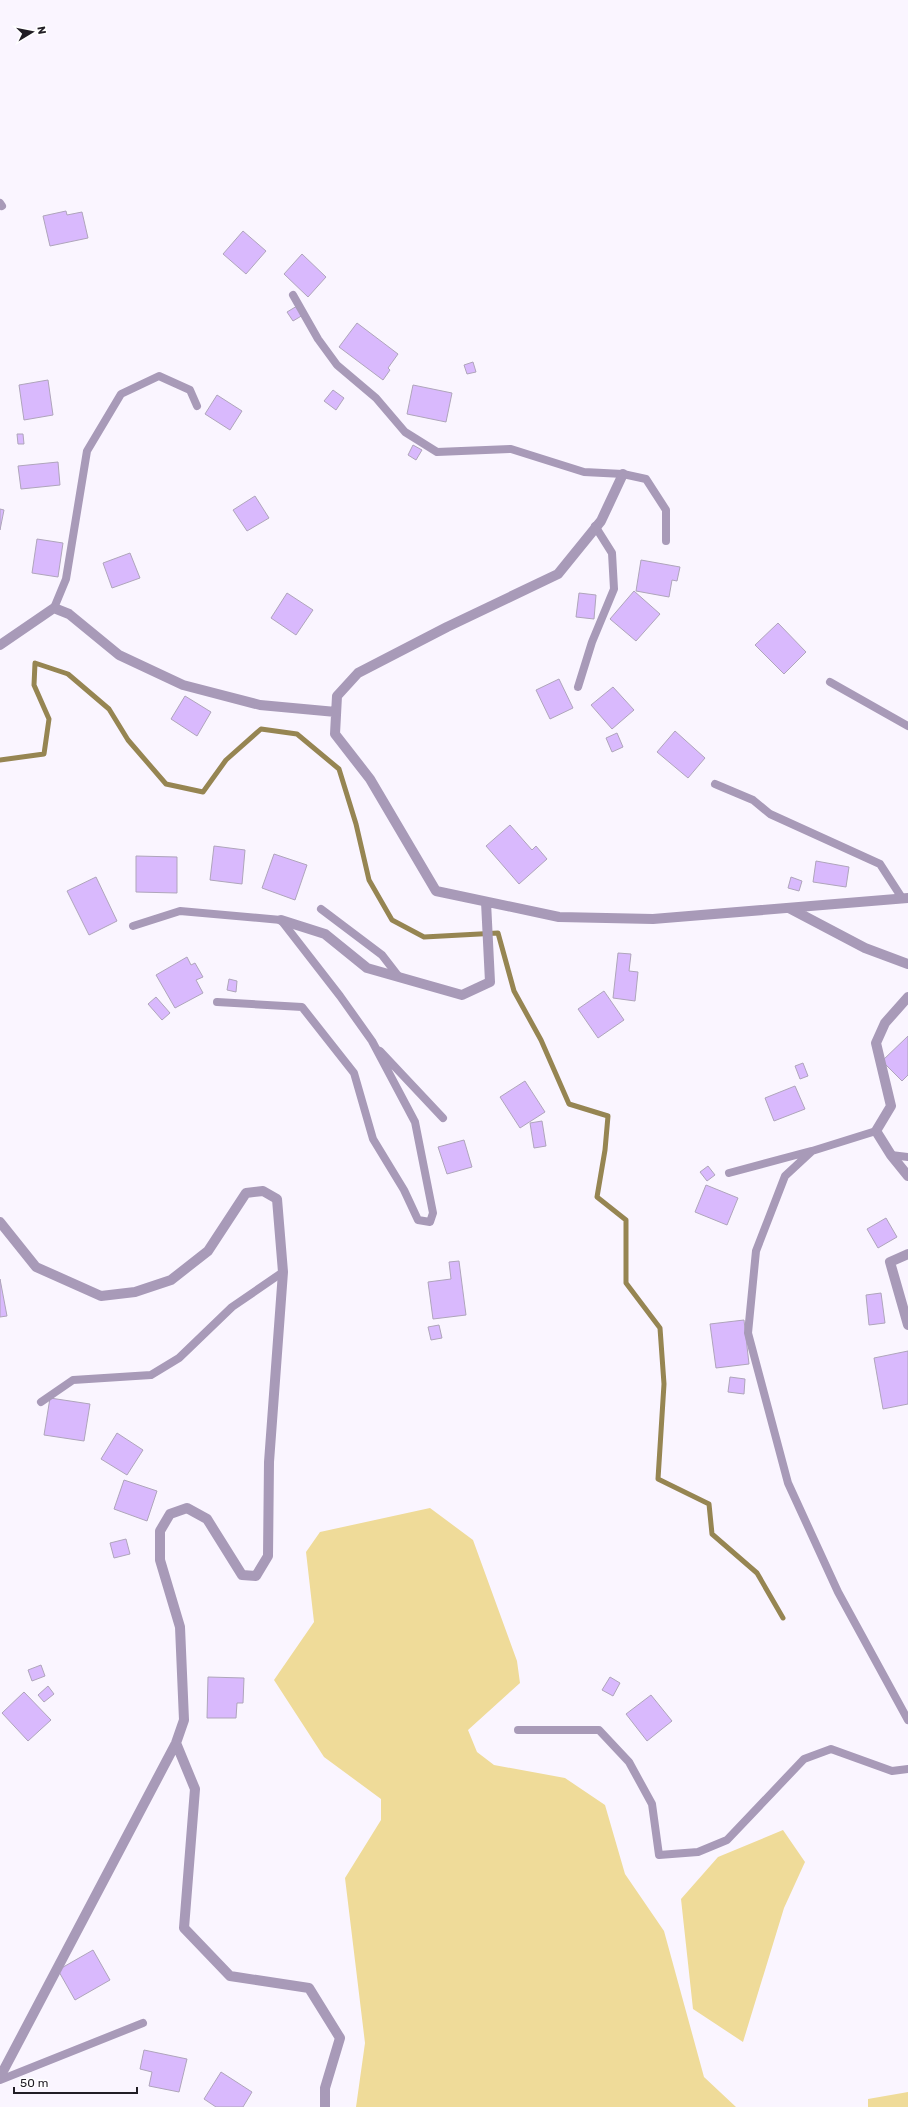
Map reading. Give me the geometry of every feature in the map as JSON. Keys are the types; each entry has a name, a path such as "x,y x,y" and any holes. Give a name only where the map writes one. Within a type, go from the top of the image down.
{"street":[{"path":"623,474 601,521 595,526 558,574 447,627 358,673 337,696 335,734 370,779 436,891 560,917 637,919 905,898"},
{"path":"0,645 54,608 69,614 119,655 183,685 260,705 336,712"},
{"path":"281,920 325,934 367,968 462,995 490,982 486,902"},
{"path":"789,908 865,948 908,964"},
{"path":"908,997 885,1023 876,1043 891,1106 876,1131 891,1155 908,1176"},
{"path":"0,1222 36,1267 102,1296 128,1293 171,1280 208,1252 246,1193 263,1191 277,1199 283,1272 269,1462 268,1556 256,1576 242,1576 207,1519 187,1508 170,1514 160,1531 160,1560 180,1627 184,1720 176,1743 0,2077"},
{"path":"908,1254 890,1262 908,1325"},
{"path":"176,1743 195,1789 184,1928 230,1976 309,1988 340,2038 326,2088 325,2107"}],"lane":[{"path":"293,295 318,339 337,365 376,398 405,432 437,452 511,449 584,472 623,474 646,479 666,510 666,541"},
{"path":"54,608 66,579 87,451 121,394 159,376 190,390 196,406"},
{"path":"578,687 592,642 614,589 612,553 595,526"},
{"path":"830,682 908,726"},
{"path":"715,784 753,800 770,814 880,864 905,898"},
{"path":"321,909 382,955 399,977"},
{"path":"133,926 180,911 281,920 340,996 372,1041 443,1118"},
{"path":"217,1002 302,1007 354,1073 373,1139 404,1190 418,1220 430,1222 433,1212 415,1122 372,1041"},
{"path":"729,1173 876,1131"},
{"path":"812,1150 785,1176 756,1251 748,1333 788,1483 838,1592 908,1720"},
{"path":"891,1155 908,1157"},
{"path":"41,1402 73,1380 151,1375 179,1358 232,1307 283,1272"},
{"path":"518,1730 599,1730 629,1762 652,1804 659,1855 698,1852 727,1840 804,1759 831,1749 892,1771 908,1770"},
{"path":"0,2080 143,2023"}],"shaded area":[{"path":"430,1508 473,1540 517,1661 520,1683 468,1730 477,1752 494,1765 565,1778 605,1805 625,1874 664,1931 704,2077 736,2107 356,2107 365,2043 345,1878 381,1820 381,1799 324,1757 274,1680 314,1622 306,1552 320,1532"},
{"path":"783,1830 805,1862 784,1908 743,2042 693,2009 681,1899 718,1857"},
{"path":"908,2092 908,2107 868,2107 868,2099"}],"building":[{"path":"66,211 67,215 82,212 88,238 50,246 43,216"},
{"path":"243,231 266,251 246,274 223,254"},
{"path":"302,254 326,277 308,297 284,274"},
{"path":"297,306 303,315 293,321 287,312"},
{"path":"357,323 398,354 388,368 390,370 383,380 339,347"},
{"path":"473,362 476,372 467,374 464,365"},
{"path":"48,380 53,415 24,420 19,385"},
{"path":"413,385 452,393 446,422 407,414"},
{"path":"333,390 344,398 336,410 324,401"},
{"path":"217,395 242,411 230,430 205,414"},
{"path":"17,434 23,434 24,444 18,444"},
{"path":"413,445 422,450 416,460 408,455"},
{"path":"58,462 60,485 21,489 18,466"},
{"path":"255,496 269,518 247,531 233,510"},
{"path":"0,509 4,510 0,530"},
{"path":"37,539 63,543 58,577 32,573"},
{"path":"130,553 140,578 112,588 103,563"},
{"path":"641,560 680,567 677,581 672,580 669,597 636,591"},
{"path":"634,591 660,614 636,641 610,619"},
{"path":"287,593 313,610 296,635 271,618"},
{"path":"579,593 596,595 594,619 576,617"},
{"path":"778,623 806,652 784,674 755,645"},
{"path":"559,679 573,708 550,719 536,690"},
{"path":"613,687 634,710 612,729 591,705"},
{"path":"185,696 211,712 197,736 171,719"},
{"path":"675,731 705,758 688,778 657,752"},
{"path":"617,733 623,747 612,752 606,738"},
{"path":"510,825 532,850 536,846 547,859 519,884 486,846"},
{"path":"214,846 245,850 242,884 210,880"},
{"path":"274,854 307,865 295,900 262,888"},
{"path":"136,856 177,857 177,893 136,892"},
{"path":"816,861 849,867 846,887 813,882"},
{"path":"96,877 117,921 89,935 67,891"},
{"path":"791,877 802,881 799,891 788,888"},
{"path":"618,953 631,954 629,971 638,972 635,1001 613,998"},
{"path":"187,957 191,965 195,963 203,977 196,980 203,993 175,1008 156,975"},
{"path":"229,979 237,981 236,992 227,990"},
{"path":"604,991 624,1020 598,1038 578,1009"},
{"path":"156,997 170,1013 162,1020 148,1004"},
{"path":"908,1036 908,1075 902,1081 882,1061"},
{"path":"803,1063 808,1076 800,1079 795,1066"},
{"path":"525,1081 545,1112 520,1128 500,1097"},
{"path":"795,1086 805,1109 774,1121 765,1098"},
{"path":"542,1121 546,1146 534,1148 530,1123"},
{"path":"464,1140 472,1167 447,1174 438,1147"},
{"path":"708,1166 715,1175 707,1181 700,1172"},
{"path":"706,1185 738,1198 727,1225 695,1212"},
{"path":"886,1218 897,1237 878,1248 867,1229"},
{"path":"459,1261 466,1315 433,1319 428,1282 451,1279 449,1262"},
{"path":"0,1279 7,1316 0,1317"},
{"path":"881,1293 885,1323 869,1325 866,1295"},
{"path":"744,1320 749,1364 716,1368 710,1324"},
{"path":"439,1325 442,1338 431,1340 428,1327"},
{"path":"908,1351 908,1404 883,1409 874,1358"},
{"path":"730,1377 745,1379 744,1394 728,1392"},
{"path":"50,1398 90,1404 84,1441 44,1435"},
{"path":"117,1433 143,1450 127,1475 101,1459"},
{"path":"124,1480 157,1491 147,1521 114,1509"},
{"path":"126,1539 130,1554 114,1558 110,1543"},
{"path":"41,1665 45,1676 32,1681 28,1670"},
{"path":"208,1677 244,1678 243,1703 237,1703 236,1718 207,1718"},
{"path":"610,1677 620,1683 613,1696 602,1690"},
{"path":"48,1686 54,1694 44,1702 38,1695"},
{"path":"24,1692 51,1720 28,1741 2,1713"},
{"path":"651,1695 672,1721 647,1741 626,1714"},
{"path":"93,1950 110,1980 75,2000 58,1970"},
{"path":"144,2050 187,2059 179,2092 149,2086 152,2072 140,2069"},
{"path":"221,2072 252,2092 243,2107 216,2107 204,2099"}],"waterway":[{"path":"0,760 44,754 49,719 34,685 35,663 68,674 109,709 128,740 166,784 203,792 226,760 261,729 297,734 339,769 356,824 369,880 392,920 424,937 498,933 514,991 541,1040 569,1104 608,1116 605,1150 597,1197 626,1220 626,1283 660,1328 664,1384 658,1479 709,1504 712,1534 757,1573 783,1618"}]}
